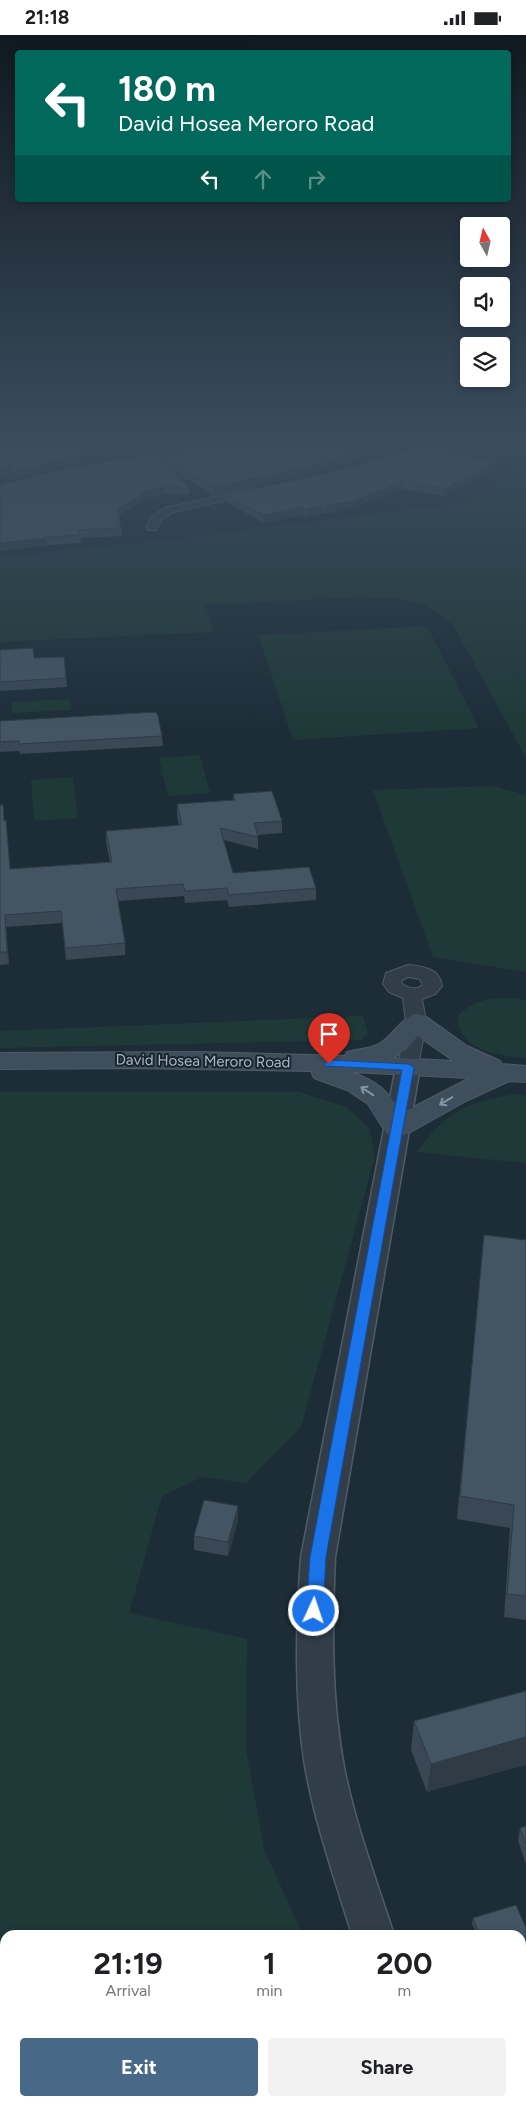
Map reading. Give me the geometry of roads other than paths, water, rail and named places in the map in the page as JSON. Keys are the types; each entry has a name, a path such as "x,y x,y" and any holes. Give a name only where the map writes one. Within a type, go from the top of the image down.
{"main road":[{"path":"290,1062 346,1060 377,1056 400,1042 416,1022 457,1052 471,1059 516,1073"},
{"name":"David Hosea Meroro Road","path":"0,1061 56,1059 290,1062 516,1073"},
{"path":"290,1062 357,1083 378,1098 396,1128 456,1095 516,1073"}],"street":[{"path":"371,1930 331,1797 318,1719 313,1629 318,1557 416,1022 412,994"}]}
